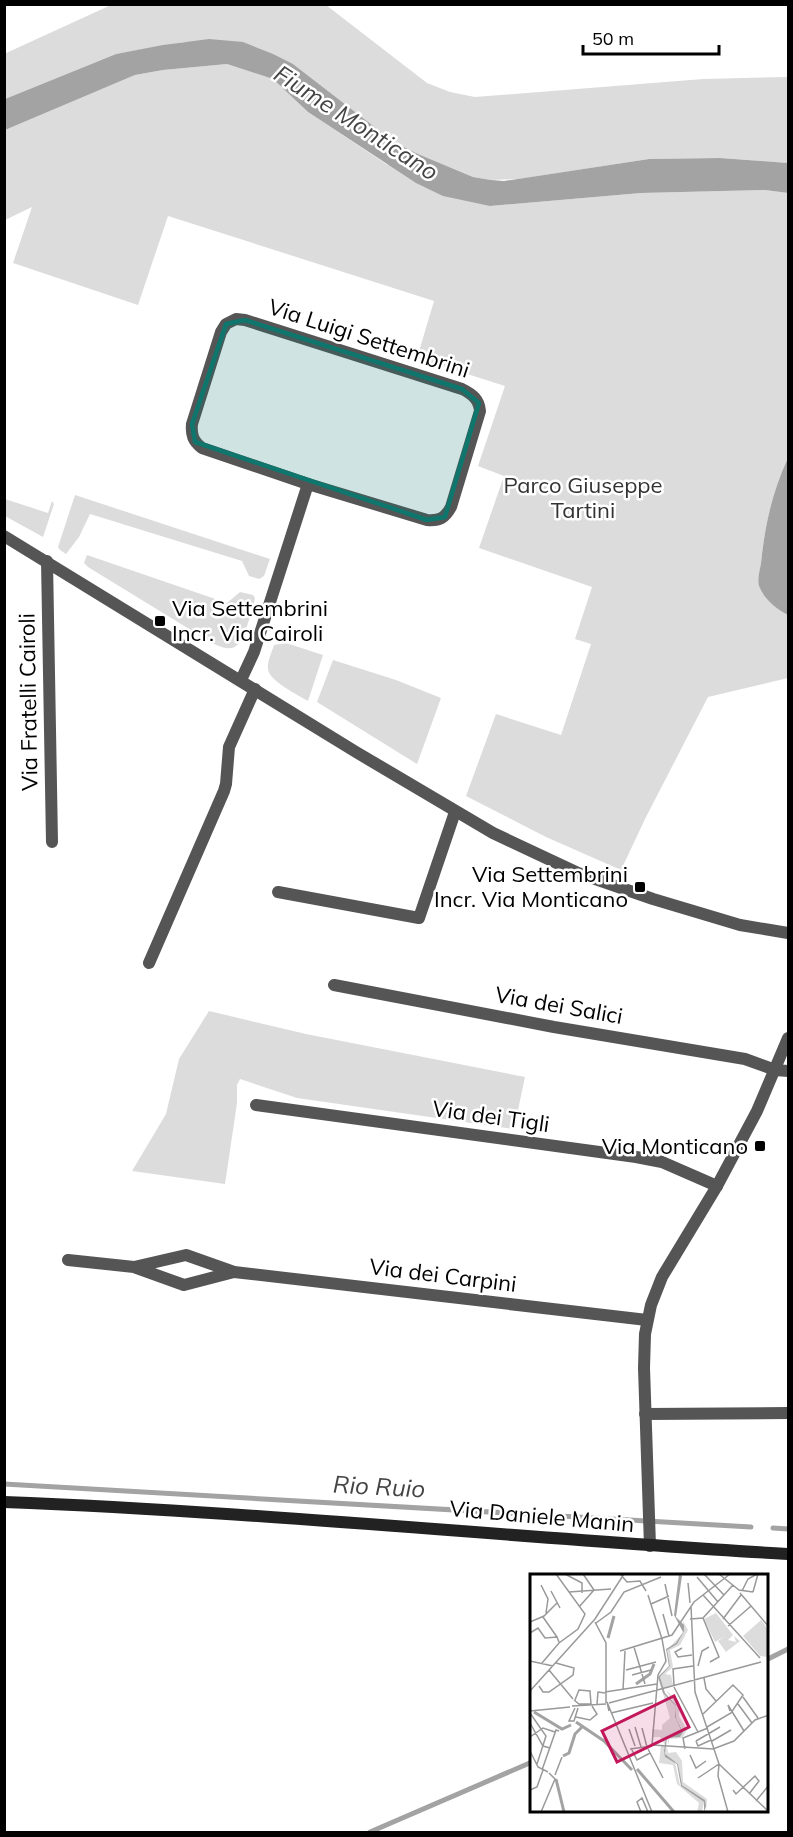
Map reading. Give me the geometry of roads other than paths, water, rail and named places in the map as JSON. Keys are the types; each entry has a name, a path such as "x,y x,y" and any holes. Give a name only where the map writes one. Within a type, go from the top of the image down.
{"main road":[{"name":"Via Daniele Manin","path":"4,1502 434,1528 650,1546 789,1554"}],"street":[{"name":"Via Luigi Settembrini","path":"236,319 462,389 480,403 480,411 451,507 438,521 427,520 308,484 202,448 191,434 192,424 221,332 226,324 236,319"},
{"path":"241,680 254,652 308,484"},
{"path":"4,536 455,812 529,851 615,886 691,912 789,933"},
{"name":"Via Fratelli Cairoli","path":"47,561 52,842"},
{"path":"149,963 224,791 229,747 255,689"},
{"path":"278,892 419,918 455,812"},
{"name":"Via dei Salici","path":"334,985 554,1027 745,1059 775,1070 789,1071"},
{"path":"650,1546 644,1357 647,1320 662,1277 717,1186 757,1111 788,1039"},
{"name":"Via dei Tigli","path":"255,1105 636,1157 662,1162 717,1186"},
{"name":"Via dei Carpini","path":"134,1267 186,1255 234,1272 647,1320"},
{"name":"Via dei Carpini","path":"68,1260 134,1267 184,1285 234,1272"},
{"path":"645,1414 789,1413"}],"water":[{"name":"Fiume Monticano","path":"209,39 243,42 293,64 394,142 473,177 504,181 649,159 720,158 788,163 788,193 765,190 641,193 490,206 443,196 416,183 308,112 273,79 227,64 135,75 5,130 5,99 116,54"},
{"path":"788,458 788,615 767,599 758,581 770,509"}],"waterway":[{"name":"Rio Ruio","path":"4,1484 751,1527"},
{"name":"Rio Ruio","path":"773,1528 788,1529"},
{"path":"769,1658 788,1649"},
{"path":"370,1832 530,1763"}],"place":[{"name":"Via Settembrini Incr. Via Cairoli","path":"160,621"},
{"name":"Via Settembrini Incr. Via Monticano","path":"640,887"},
{"name":"Via Monticano","path":"760,1146"}],"park label":[{"name":"Parco Giuseppe Tartini","path":"583,498"}]}
